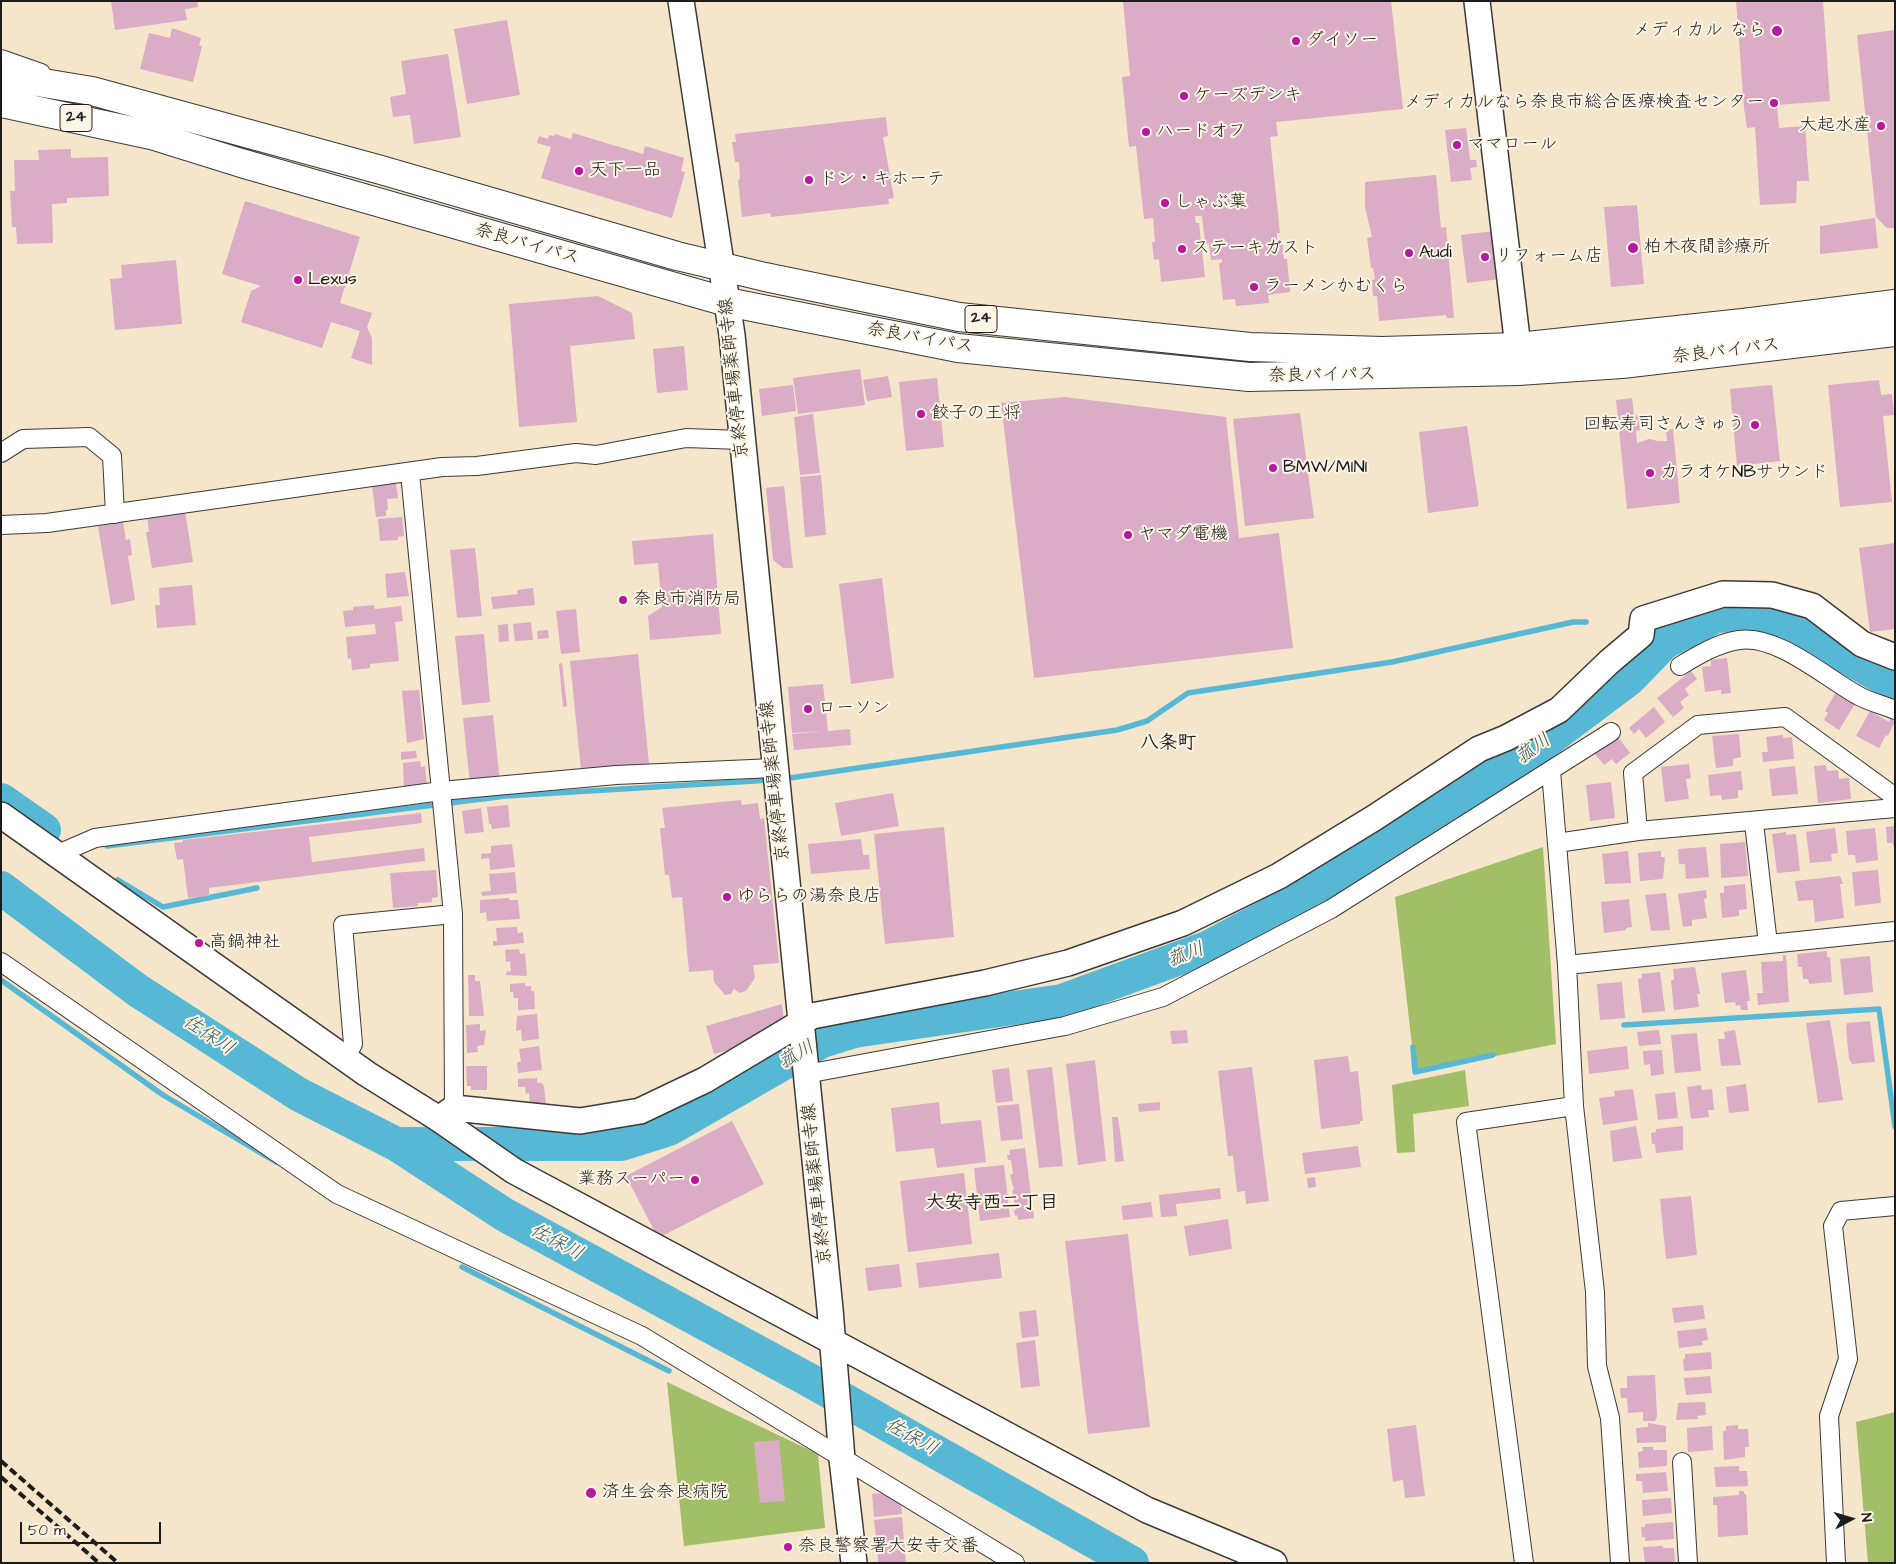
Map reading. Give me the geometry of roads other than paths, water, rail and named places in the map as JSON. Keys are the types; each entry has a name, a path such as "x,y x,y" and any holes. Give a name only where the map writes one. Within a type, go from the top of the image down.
{"highway":[{"name":"奈良バイパス","path":"1,76 92,91 381,170 677,256 959,317 1250,347 1382,351 1518,347 1895,304"},
{"name":"奈良バイパス","path":"1,103 151,135 241,163 728,302 958,348 1248,378 1518,371 1594,366 1895,332"},
{"path":"1,120 151,135"}],"street":[{"name":"京終停車場薬師寺線","path":"682,1 728,302 854,1563"},
{"path":"1477,1 1518,347"},
{"path":"1,58 92,91"},
{"path":"1,454 23,439 89,437 112,456 115,514"},
{"path":"2,522 47,523 442,467 476,466 576,453 596,455 686,438 741,440"},
{"path":"410,473 453,914 446,1113"},
{"path":"446,1113 580,1121 640,1111 704,1080 801,1028 812,1016 985,983 1068,963 1183,923 1279,876 1374,818 1479,749 1506,738 1559,710 1609,662 1641,635 1643,619 1723,594 1772,595 1812,606 1862,644 1895,657"},
{"path":"1680,666 1709,649 1739,640 1760,640 1787,652 1860,696 1895,710"},
{"path":"1638,831 1633,774 1698,725 1785,717 1895,797"},
{"path":"806,1071 1064,1026 1163,997 1332,909 1611,732"},
{"path":"58,854 95,838 441,792 616,775 774,768"},
{"path":"1551,771 1567,965 1574,1106 1595,1292 1597,1366 1610,1418 1612,1435 1620,1563"},
{"path":"1557,844 1638,831 1895,808"},
{"path":"1,815 345,1058 446,1113 514,1171 834,1349 1147,1510 1274,1563"},
{"path":"1754,822 1768,944"},
{"path":"345,1058 353,1044 343,925 453,914"},
{"path":"1567,965 1895,932"},
{"path":"1,962 337,1194 642,1336 842,1452 1015,1563"},
{"path":"1524,1563 1466,1122 1574,1106"},
{"path":"1836,1563 1828,1416 1848,1359 1833,1226 1841,1212 1895,1206"},
{"path":"1682,1462 1688,1563"}],"waterway":[{"name":"菰川","path":"396,1144 621,1144 669,1129 822,1041 854,1031 1062,1001 1207,948 1288,905 1453,800 1524,758 1629,679 1665,642 1716,616 1758,614 1804,633 1887,680 1895,682"},
{"path":"783,779 1117,730 1147,721 1188,693 1392,662 1573,622 1586,622"},
{"path":"107,846 506,796 771,780"},
{"path":"1,800 44,830"},
{"path":"118,880 163,907 257,888"},
{"name":"佐保川","path":"1,888 137,990 298,1094 396,1144 505,1215 809,1380 1132,1563"},
{"path":"1,980 163,1095 276,1162"},
{"path":"1624,1025 1879,1009 1895,1127"},
{"path":"1413,1047 1415,1072 1493,1055"},
{"path":"462,1267 669,1371"}],"railway":[{"path":"1,1461 118,1563"},
{"path":"1,1477 99,1563"}],"place":[{"name":"メディカル なら","path":"1777,31"},
{"name":"ダイソー","path":"1296,41"},
{"name":"ケーズデンキ","path":"1184,96"},
{"name":"メディカルなら奈良市総合医療検査センター","path":"1774,103"},
{"name":"大起水産","path":"1881,126"},
{"name":"ハードオフ","path":"1146,132"},
{"name":"ママロール","path":"1457,145"},
{"name":"天下一品","path":"579,171"},
{"name":"ドン・キホーテ","path":"809,180"},
{"name":"しゃぶ葉","path":"1165,203"},
{"name":"柏木夜間診療所","path":"1633,248"},
{"name":"ステーキガスト","path":"1182,249"},
{"name":"Audi","path":"1409,253"},
{"name":"リフォーム店","path":"1485,257"},
{"name":"Lexus","path":"298,280"},
{"name":"ラーメンかむくら","path":"1254,287"},
{"name":"餃子の王将","path":"921,414"},
{"name":"回転寿司さんきゅう","path":"1755,425"},
{"name":"BMW/MINI","path":"1273,468"},
{"name":"カラオケNBサウンド","path":"1650,473"},
{"name":"ヤマダ電機","path":"1128,535"},
{"name":"奈良市消防局","path":"623,600"},
{"name":"ローソン","path":"808,709"},
{"name":"ゆららの湯奈良店","path":"727,897"},
{"name":"高鍋神社","path":"199,943"},
{"name":"業務スーパー","path":"695,1180"},
{"name":"済生会奈良病院","path":"591,1493"},
{"name":"奈良警察署大安寺交番","path":"788,1547"}],"district":[{"name":"八条町","path":"1168,744"},
{"name":"大安寺西二丁目","path":"992,1204"}]}
